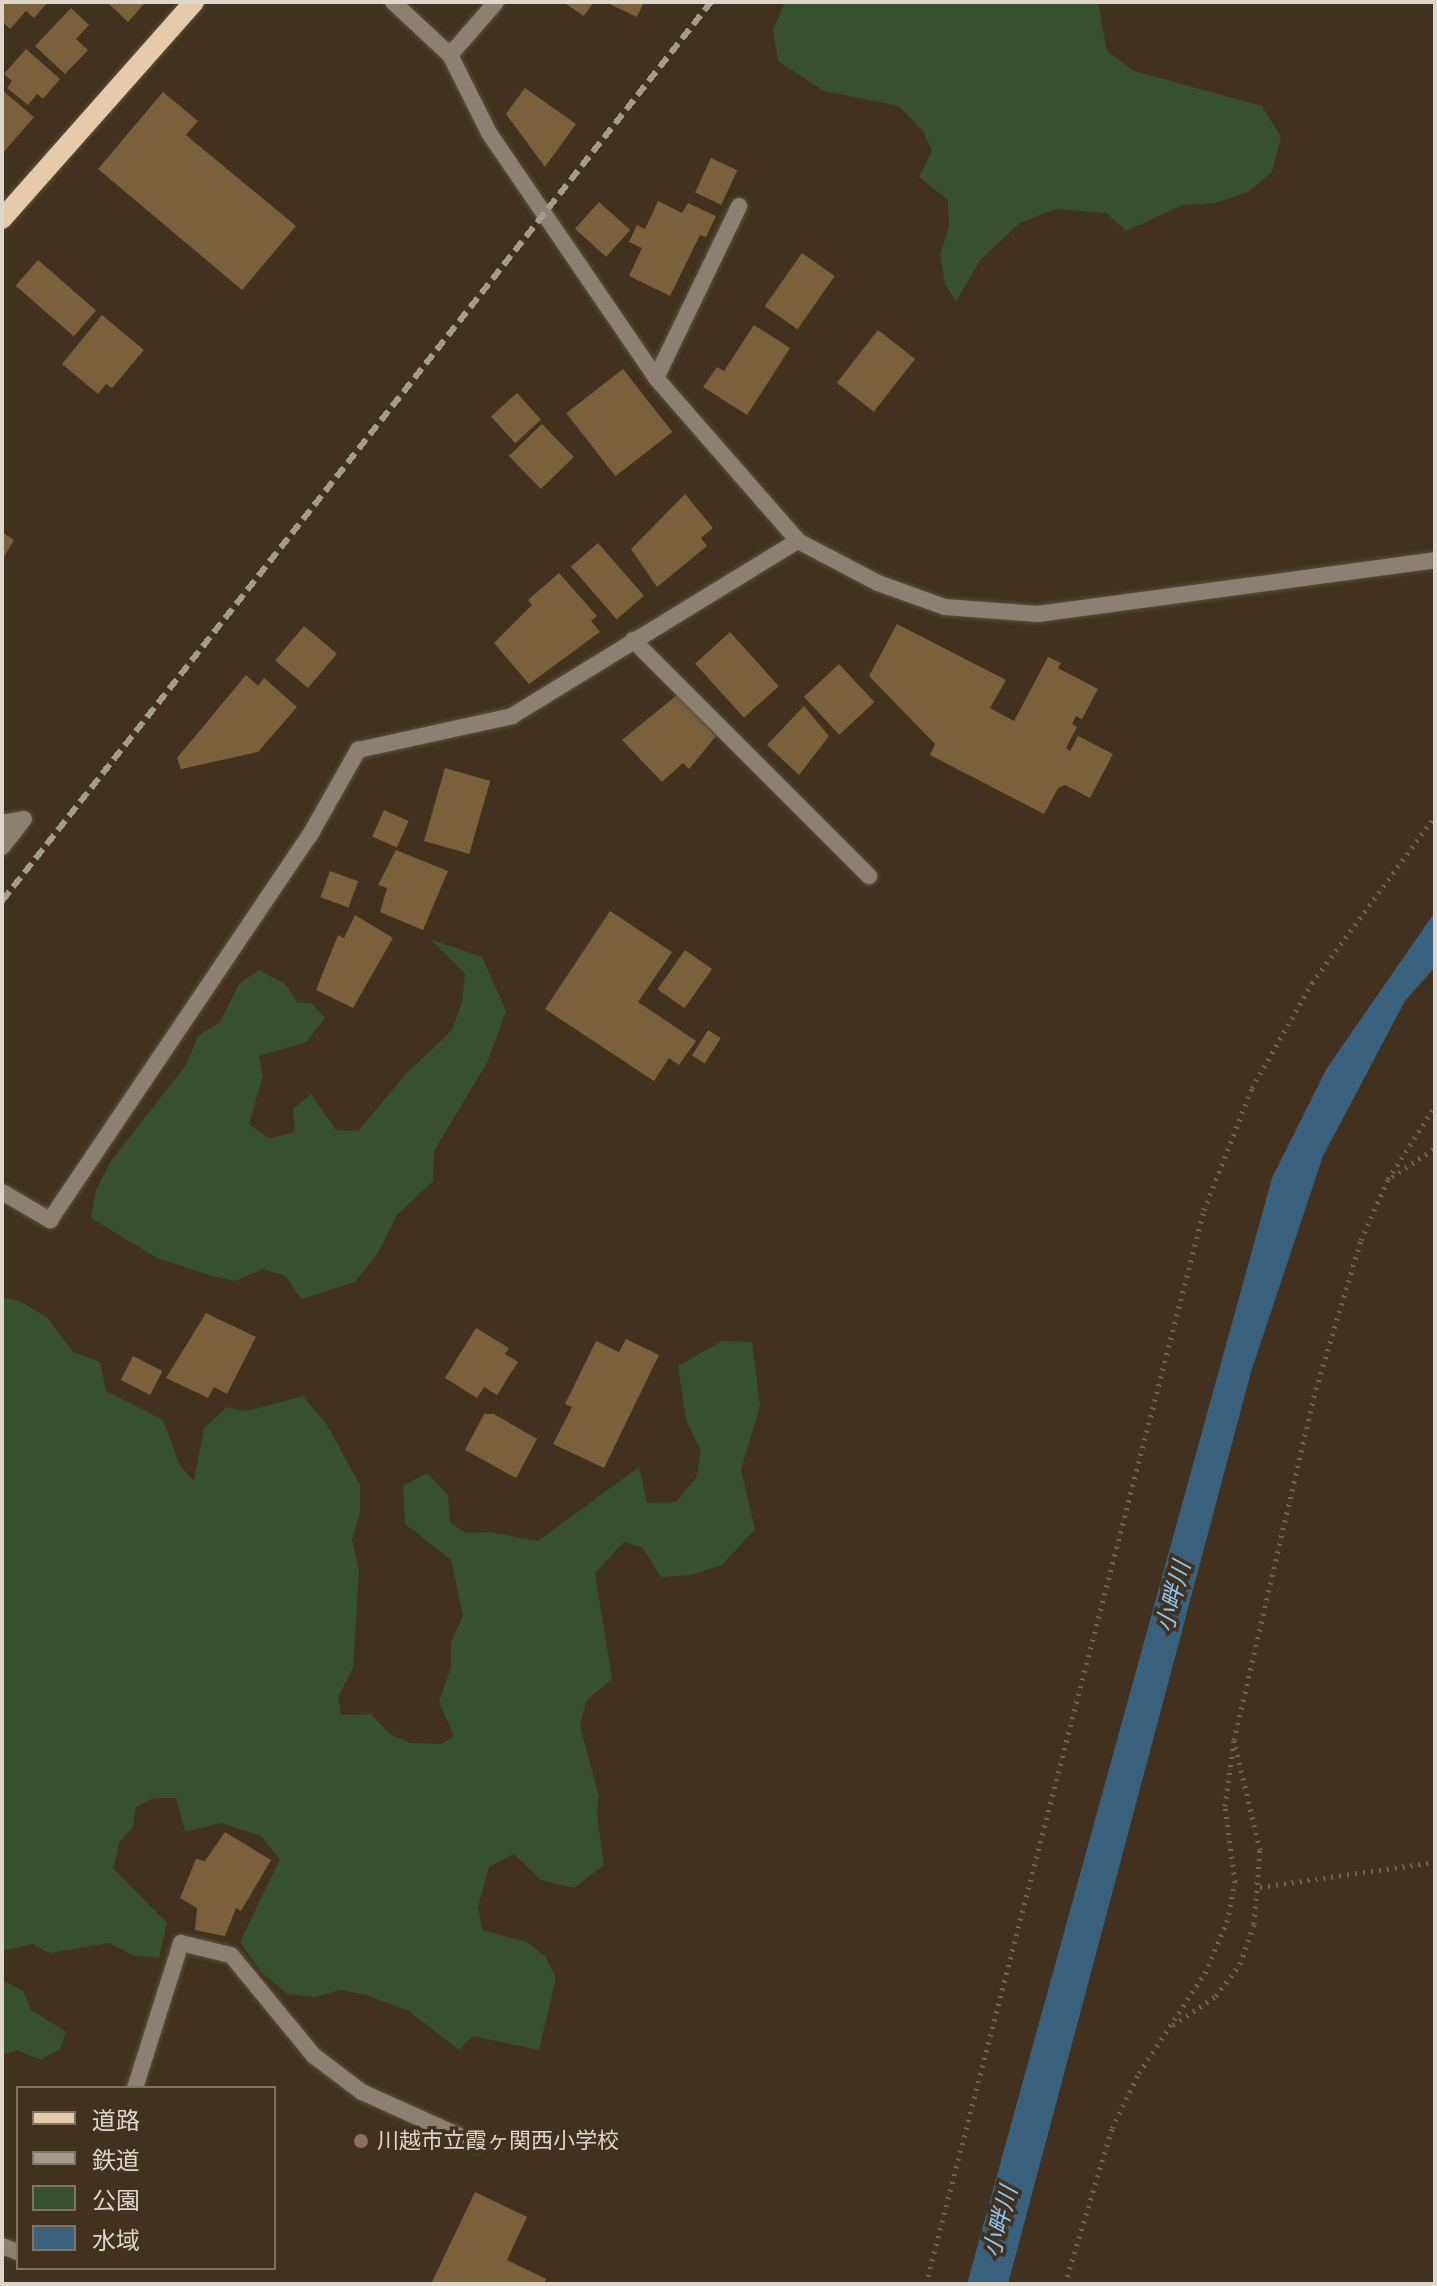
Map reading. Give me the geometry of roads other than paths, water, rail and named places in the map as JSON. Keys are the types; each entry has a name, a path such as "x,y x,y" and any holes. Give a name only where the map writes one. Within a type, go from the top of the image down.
{"main road":[{"path":"2,219 194,2"}],"street":[{"path":"393,2 450,55 489,133 656,378 798,541 878,583 945,607 1038,614 1435,560"},
{"path":"450,55 496,2"},
{"path":"656,378 739,206"},
{"path":"2,1192 50,1220 310,835 358,750 512,716 798,541"},
{"path":"633,640 869,876"},
{"path":"2,823 24,819 2,847"},
{"path":"136,2086 181,1943 231,1955 245,1979 313,2055 362,2092 477,2144"}],"water":[{"name":"小畔川","path":"1435,912 1435,967 1405,1001 1323,1156 1251,1372 1008,2284 967,2284 1272,1178 1327,1068"}],"railway":[{"path":"2,901 711,2"}],"place":[{"name":"川越市立霞ヶ関西小学校","path":"361,2141"}]}
